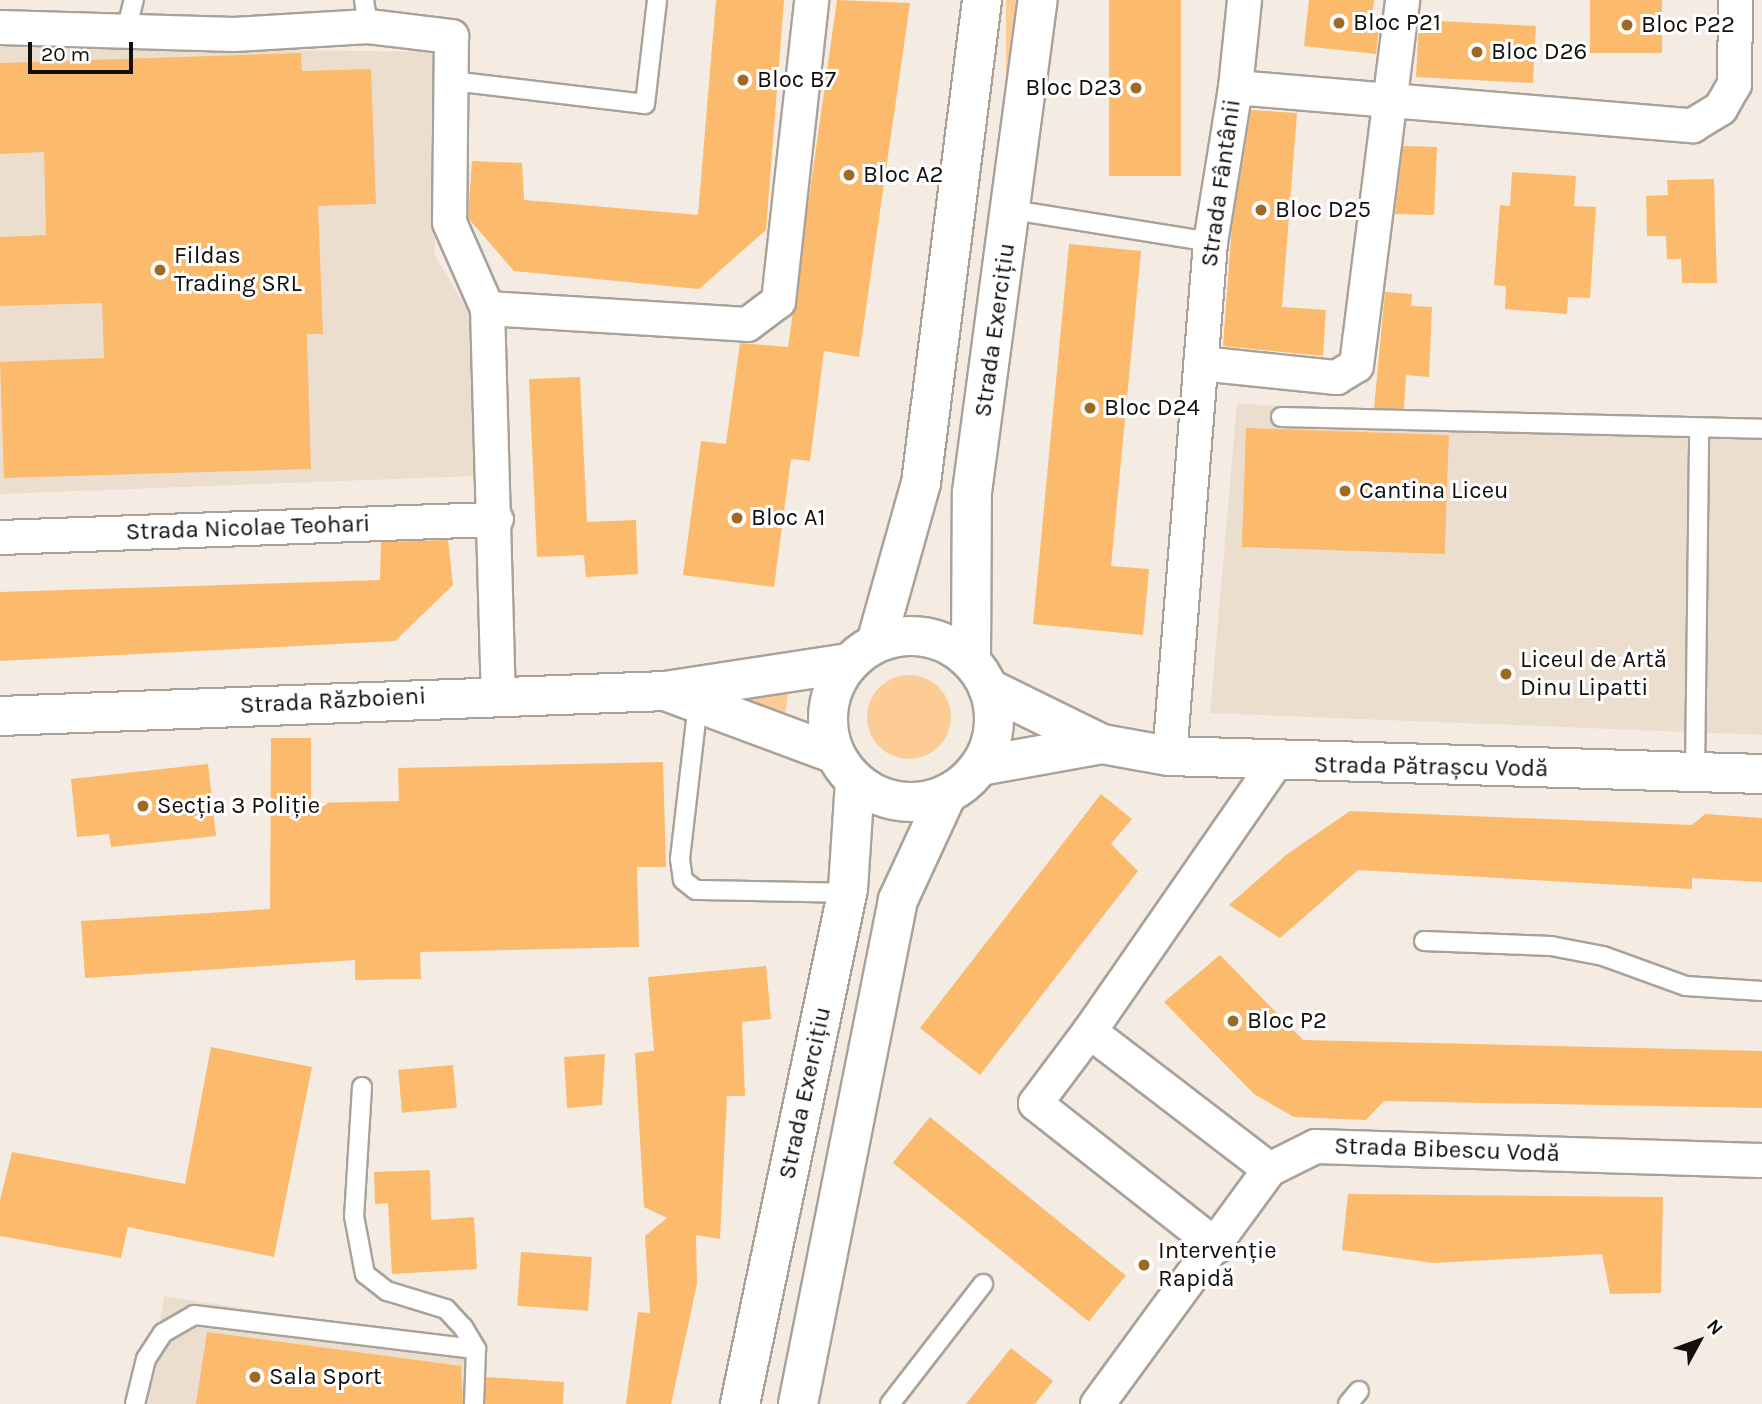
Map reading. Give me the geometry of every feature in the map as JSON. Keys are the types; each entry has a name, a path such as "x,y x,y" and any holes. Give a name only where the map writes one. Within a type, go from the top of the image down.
{"main road":[{"path":"845,767 829,706 862,653 921,483 982,0"},
{"name":"Strada Exercițiu","path":"980,675 972,492 1013,210 1038,0"},
{"path":"682,697 927,637 980,675 1102,744"},
{"path":"980,675 995,715 980,766"},
{"name":"Strada Războieni","path":"0,716 498,693 682,697"},
{"path":"682,697 845,767 899,802 947,794"},
{"path":"798,1404 898,900 947,794 980,766 1102,744"},
{"name":"Strada Pătrașcu Vodă","path":"1102,744 1169,756 1274,764 1762,774"},
{"name":"Strada Exercițiu","path":"740,1404 847,893 845,767"}],"street":[{"path":"487,308 747,324 778,301 811,0"},
{"path":"1235,87 1244,0"},
{"path":"1200,363 1336,377 1356,365 1387,101 1402,0"},
{"name":"Strada Fântânii","path":"1169,756 1210,242 1235,87 1692,125 1720,108 1734,84 1735,0"},
{"path":"0,27 130,15 234,34 366,13 451,36 449,222 487,308 496,519 498,693"},
{"name":"Strada Nicolae Teohari","path":"0,537 496,519"},
{"path":"1217,1245 1035,1102 1089,1031 1274,764"},
{"path":"1089,1031 1269,1169 1217,1245 1097,1404"},
{"name":"Strada Bibescu Vodă","path":"1269,1169 1315,1146 1762,1160"}],"lane":[{"path":"452,81 645,104 657,0"},
{"path":"1013,210 1210,242"},
{"path":"1281,417 1762,429"},
{"path":"1695,773 1699,428"},
{"path":"682,697 680,859 683,880 696,890 847,893"},
{"path":"1424,941 1551,946 1603,956 1686,986 1762,991"},
{"path":"362,1087 354,1216 365,1274 387,1291 446,1309 476,1349 474,1404"},
{"path":"890,1404 983,1284"},
{"path":"135,1404 146,1359 163,1333 194,1315 476,1349"}],"shaded area":[{"path":"1006,0 1021,0 1021,249 1006,249"},
{"name":"Fildas Trading SRL","path":"0,47 443,52 434,254 472,318 475,476 0,494"},
{"path":"1237,403 1503,423 1762,423 1762,735 1210,713"},
{"path":"909,675 932,682 944,694 951,717 944,740 932,752 909,759 886,752 874,740 867,717 874,694 886,682"},
{"path":"788,693 785,715 724,695"},
{"path":"164,1296 473,1344 466,1404 148,1404"}],"building":[{"name":"Bloc B7","path":"716,0 784,0 766,230 699,289 514,271 468,218 472,161 522,163 524,200 698,215"},
{"path":"837,0 910,3 859,357 824,351 810,461 791,459 774,587 683,575 701,441 726,444 740,343 788,347"},
{"name":"Bloc D23","path":"1109,0 1181,0 1181,176 1109,176"},
{"name":"Bloc P21","path":"1309,0 1374,0 1372,17 1380,18 1376,54 1304,46"},
{"name":"Bloc P22","path":"1590,0 1662,0 1662,53 1590,53"},
{"name":"Bloc D26","path":"1419,20 1536,26 1533,83 1416,77"},
{"name":"Fildas Trading SRL","path":"301,53 302,71 371,69 376,204 318,206 323,334 307,334 311,469 4,478 0,362 104,358 102,303 0,306 0,237 46,235 44,152 0,154 0,63"},
{"name":"Bloc D25","path":"1251,110 1297,113 1282,307 1326,310 1323,356 1223,346 1232,226"},
{"path":"1403,146 1437,147 1434,215 1395,214"},
{"path":"1512,172 1576,176 1574,206 1596,207 1590,298 1568,297 1567,314 1505,309 1506,286 1494,285 1500,205 1510,206"},
{"path":"1714,179 1717,283 1682,283 1681,259 1667,259 1666,236 1647,236 1646,196 1668,195 1667,180"},
{"name":"Bloc D24","path":"1069,244 1141,251 1111,566 1149,569 1143,635 1033,624"},
{"path":"1385,292 1412,294 1411,306 1432,307 1429,377 1406,375 1404,409 1374,408"},
{"path":"580,377 587,522 636,520 638,574 586,577 584,555 537,557 529,379"},
{"name":"Cantina Liceu","path":"1246,428 1449,435 1445,554 1242,547"},
{"path":"448,540 453,585 395,641 0,661 0,592 380,580 381,542"},
{"path":"271,738 311,738 311,803 399,801 398,768 663,762 666,867 637,867 639,947 420,952 421,979 355,980 355,960 85,978 81,921 270,909"},
{"name":"Secția 3 Poliție","path":"208,764 216,836 111,847 109,834 77,837 71,779"},
{"path":"1101,794 1132,819 1111,844 1138,871 980,1075 920,1028"},
{"path":"1350,811 1692,825 1705,814 1762,818 1762,882 1692,878 1692,889 1358,870 1280,938 1229,905 1286,855"},
{"name":"Bloc P2","path":"1220,955 1303,1040 1762,1051 1762,1108 1384,1101 1366,1120 1294,1117 1254,1094 1164,1002"},
{"path":"766,966 771,1019 742,1022 745,1096 727,1096 720,1239 696,1235 697,1284 671,1404 626,1404 638,1312 650,1313 645,1236 667,1218 644,1207 635,1053 654,1051 648,977"},
{"path":"211,1047 312,1067 274,1257 128,1227 121,1258 0,1236 0,1200 12,1152 185,1184"},
{"path":"605,1054 602,1105 567,1108 564,1057"},
{"path":"453,1065 457,1108 402,1113 398,1070"},
{"path":"930,1117 1126,1276 1089,1321 893,1163"},
{"path":"430,1170 431,1220 474,1217 477,1269 392,1274 388,1203 375,1204 374,1172"},
{"path":"1348,1194 1663,1197 1661,1293 1610,1294 1602,1254 1433,1263 1342,1250"},
{"path":"521,1252 592,1257 588,1311 517,1306"},
{"path":"207,1332 461,1366 463,1404 196,1404"},
{"path":"1011,1348 1053,1381 1035,1404 966,1404"},
{"path":"486,1377 564,1382 563,1404 485,1404"}],"place":[{"name":"Bloc P21","path":"1339,23"},
{"name":"Bloc P22","path":"1627,25"},
{"name":"Bloc D26","path":"1477,52"},
{"name":"Bloc B7","path":"743,80"},
{"name":"Bloc D23","path":"1136,88"},
{"name":"Bloc A2","path":"849,175"},
{"name":"Bloc D25","path":"1261,210"},
{"name":"Fildas Trading SRL","path":"160,270"},
{"name":"Bloc D24","path":"1090,408"},
{"name":"Cantina Liceu","path":"1345,491"},
{"name":"Bloc A1","path":"737,518"},
{"name":"Liceul de Artă Dinu Lipatti","path":"1506,674"},
{"name":"Secția 3 Poliție","path":"143,806"},
{"name":"Bloc P2","path":"1233,1021"},
{"name":"Intervenție Rapidă","path":"1144,1265"},
{"name":"Sala Sport","path":"255,1377"}]}
